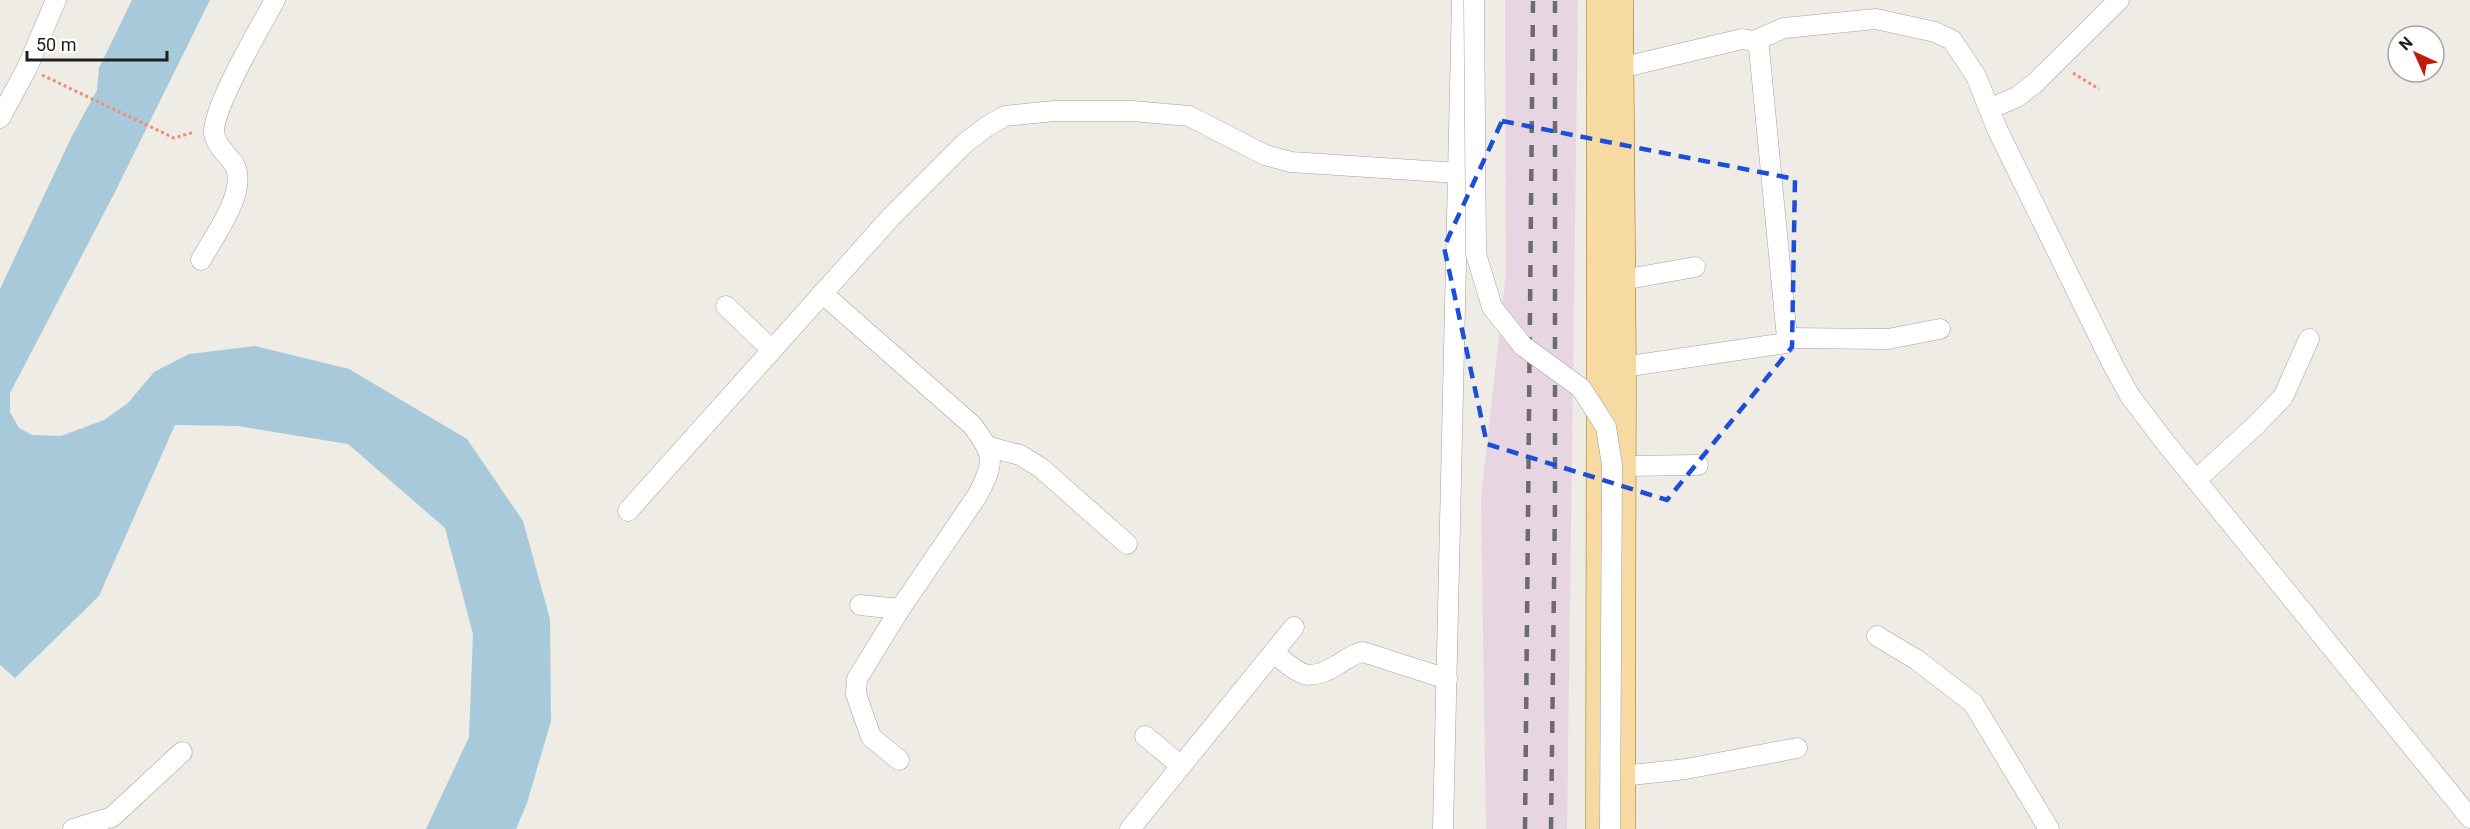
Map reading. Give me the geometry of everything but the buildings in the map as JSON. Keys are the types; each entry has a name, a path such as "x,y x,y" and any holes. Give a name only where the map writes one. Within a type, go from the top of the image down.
{"main road":[{"path":"1599,829 1600,0"},
{"path":"1620,0 1623,368 1622,829"}],"street":[{"path":"0,118 27,68 56,0"},
{"path":"201,260 237,195 238,178 234,164 222,150 214,133 219,107 275,0"},
{"path":"1443,829 1462,0"},
{"path":"1474,0 1476,254 1482,275 1492,307 1523,346 1581,388 1606,428 1611,465 1610,829"},
{"path":"1989,109 2017,96 2056,63 2119,0"},
{"path":"1620,68 1742,39 1754,40 1784,28 1876,19 1935,32 1952,40 1976,76 1989,109 2130,396 2470,818"},
{"path":"1623,368 1786,343 1759,48 1754,40"},
{"path":"628,511 891,217 965,143 1005,116 1054,111 1132,111 1189,116 1265,155 1291,162 1458,173"},
{"path":"1622,280 1695,267"},
{"path":"822,293 972,425 989,447 991,460 986,478 977,496 900,609 857,679 856,693 861,714 871,737 899,760"},
{"path":"726,306 771,349"},
{"path":"1787,338 1888,339 1940,329"},
{"path":"2196,480 2283,398 2308,339"},
{"path":"989,447 1020,456 1041,468 1126,544"},
{"path":"1623,466 1698,465"},
{"path":"860,605 900,609"},
{"path":"1130,829 1294,627"},
{"path":"1877,636 1917,660 1973,704 2049,829"},
{"path":"1274,653 1297,672 1311,676 1330,669 1351,655 1363,652 1447,679"},
{"path":"1145,736 1181,766"},
{"path":"1622,776 1686,769 1797,748"},
{"path":"73,829 112,817 182,752"}],"path":[{"path":"2056,63 2099,89"},
{"path":"27,68 174,138 193,133 219,107"}],"highlighted area":[{"path":"1502,121 1795,179 1792,347 1667,500 1487,444 1444,247"}],"shaded area":[{"path":"1505,0 1578,0 1567,829 1486,829 1481,498 1506,273"}],"water":[{"path":"132,0 210,0 113,196 10,393 10,412 19,428 32,435 61,436 104,420 128,403 154,372 189,354 255,346 349,369 467,439 523,521 550,619 551,721 527,803 516,829 426,829 469,737 473,634 445,528 348,444 237,426 175,425 99,596 15,678 0,665 0,289 71,138 97,90 99,68"}],"railway":[{"path":"1525,829 1533,0"},
{"path":"1551,829 1555,502 1555,0"}]}
